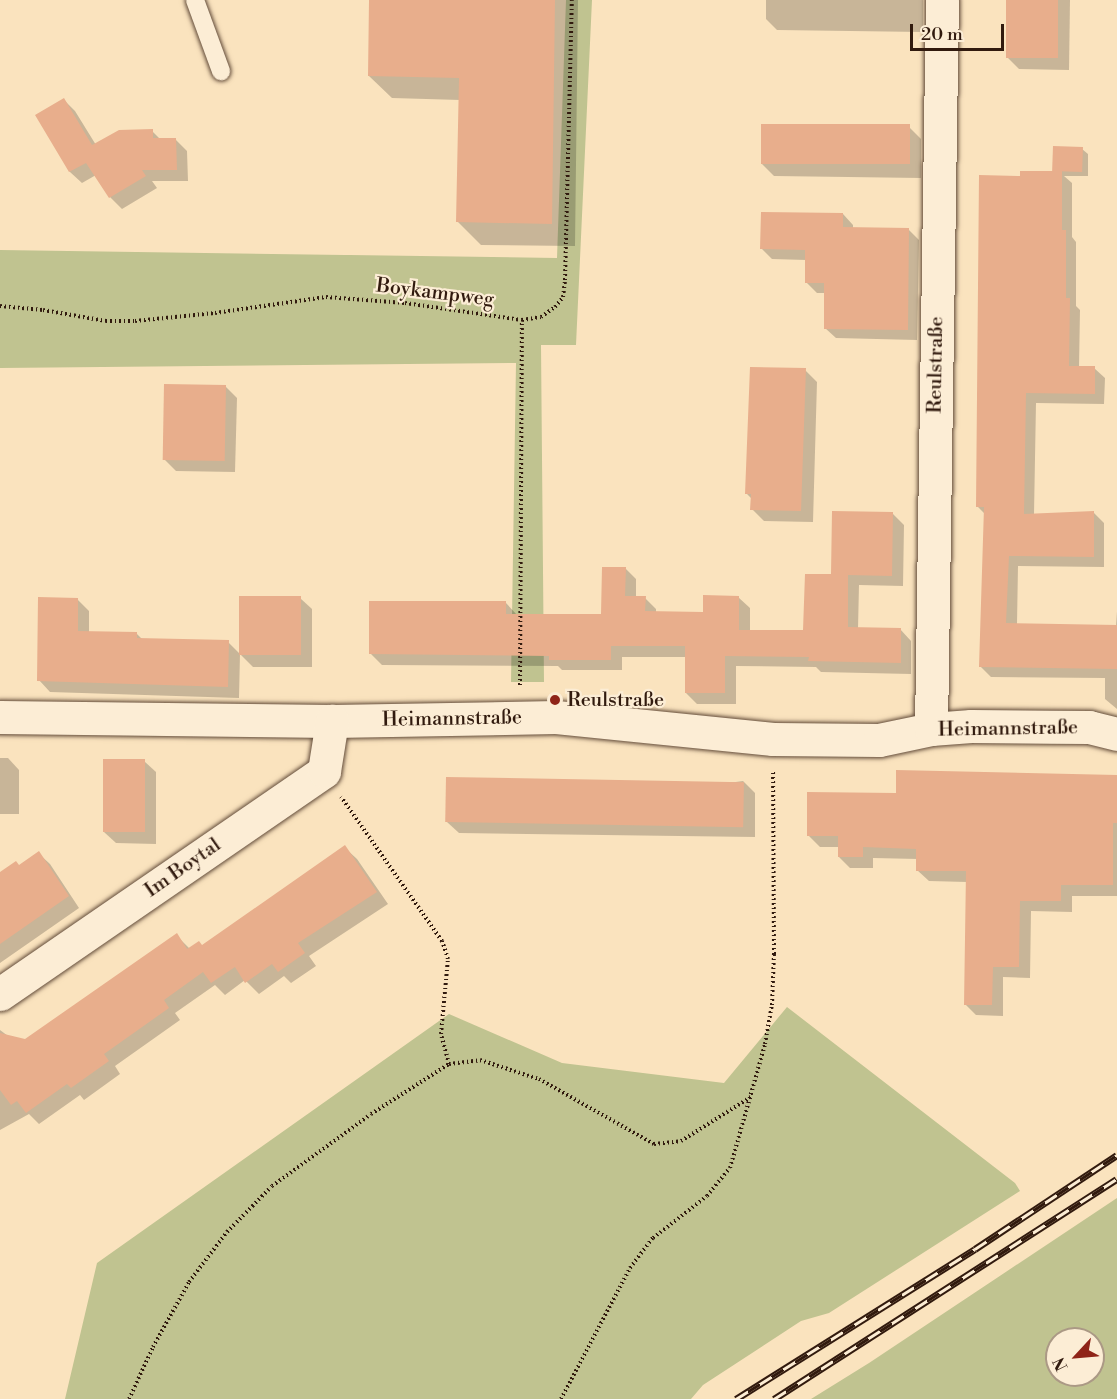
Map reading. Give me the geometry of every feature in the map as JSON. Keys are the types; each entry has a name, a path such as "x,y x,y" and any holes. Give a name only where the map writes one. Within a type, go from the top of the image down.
{"street":[{"name":"Reulstraße","path":"931,729 942,0"},
{"name":"Heimannstraße","path":"0,717 332,721 578,718 773,739 879,740 931,729 971,726 1089,727 1117,734"},
{"path":"324,771 332,721"},
{"name":"Im Boytal","path":"0,994 324,771"}],"lane":[{"path":"195,0 221,71"}],"path":[{"name":"Boykampweg","path":"0,306 35,309 106,321 135,321 215,314 326,297 405,303 522,320 541,316 555,307 563,297 572,0"},
{"path":"520,717 522,320"},
{"path":"561,1399 592,1336 630,1268 654,1238 707,1196 730,1168 765,1044 772,1005 774,954 773,739"},
{"path":"324,771 442,941 448,959 441,1034 449,1064"},
{"path":"129,1399 153,1347 189,1282 227,1232 272,1186 371,1114 449,1064 480,1060 539,1079 654,1144 681,1141 751,1097"}],"green space":[{"path":"566,0 592,0 576,345 541,345 544,682 511,682 516,363 0,368 0,250 557,258"},
{"path":"787,1007 1015,1183 1020,1191 829,1313 801,1321 703,1385 691,1399 65,1399 97,1263 449,1014 562,1063 724,1083"},
{"path":"1117,1198 1117,1399 811,1399 869,1363"}],"building":[{"path":"369,0 555,0 552,224 456,222 459,78 368,76"},
{"path":"1006,0 1058,0 1058,58 1006,58"},
{"path":"64,98 92,145 119,130 153,129 153,138 176,138 177,170 142,170 146,176 109,198 86,163 69,172 35,115"},
{"path":"761,124 910,124 910,164 761,164"},
{"path":"1053,146 1083,147 1082,172 1052,171"},
{"path":"1020,171 1062,171 1062,230 1066,230 1066,298 1070,298 1069,366 1095,366 1095,394 1026,393 1024,514 1094,511 1094,557 1009,556 1006,623 1117,625 1117,669 979,667 984,507 976,507 979,175 1020,176"},
{"path":"761,212 843,213 843,227 909,228 908,330 824,329 824,283 805,283 805,250 760,249"},
{"path":"750,367 806,368 801,511 750,510 751,494 745,494"},
{"path":"164,384 226,385 225,461 163,460"},
{"path":"832,511 893,512 892,576 848,575 848,627 901,628 901,663 808,661 809,657 725,656 725,693 685,693 685,646 611,646 611,660 549,660 549,656 369,654 369,601 506,601 506,614 601,614 602,567 626,567 625,596 646,596 645,611 703,612 703,595 739,596 739,630 803,630 805,574 831,574"},
{"path":"239,596 301,596 301,655 239,655"},
{"path":"38,597 78,598 78,631 137,632 137,638 229,640 228,687 37,681"},
{"path":"103,759 145,759 145,832 103,832"},
{"path":"896,770 1117,775 1117,823 1113,823 1113,885 1061,885 1061,901 1020,901 1019,967 993,967 992,1005 964,1005 966,871 916,871 916,849 863,847 863,857 838,857 838,836 807,836 807,792 896,793"},
{"path":"446,777 744,782 743,827 445,822"},
{"path":"345,845 377,892 298,943 305,953 278,972 272,964 245,983 235,967 211,983 203,972 164,1000 169,1008 104,1054 109,1061 71,1088 67,1084 26,1113 17,1101 11,1105 0,1090 0,1033 25,1039 177,933 187,949 199,941 202,945"},
{"path":"39,851 69,896 0,944 0,872 16,861 19,865"}],"railway":[{"path":"736,1399 975,1249 1117,1155"},
{"path":"774,1399 1117,1179"}],"place":[{"name":"Reulstraße","path":"555,700"}]}
